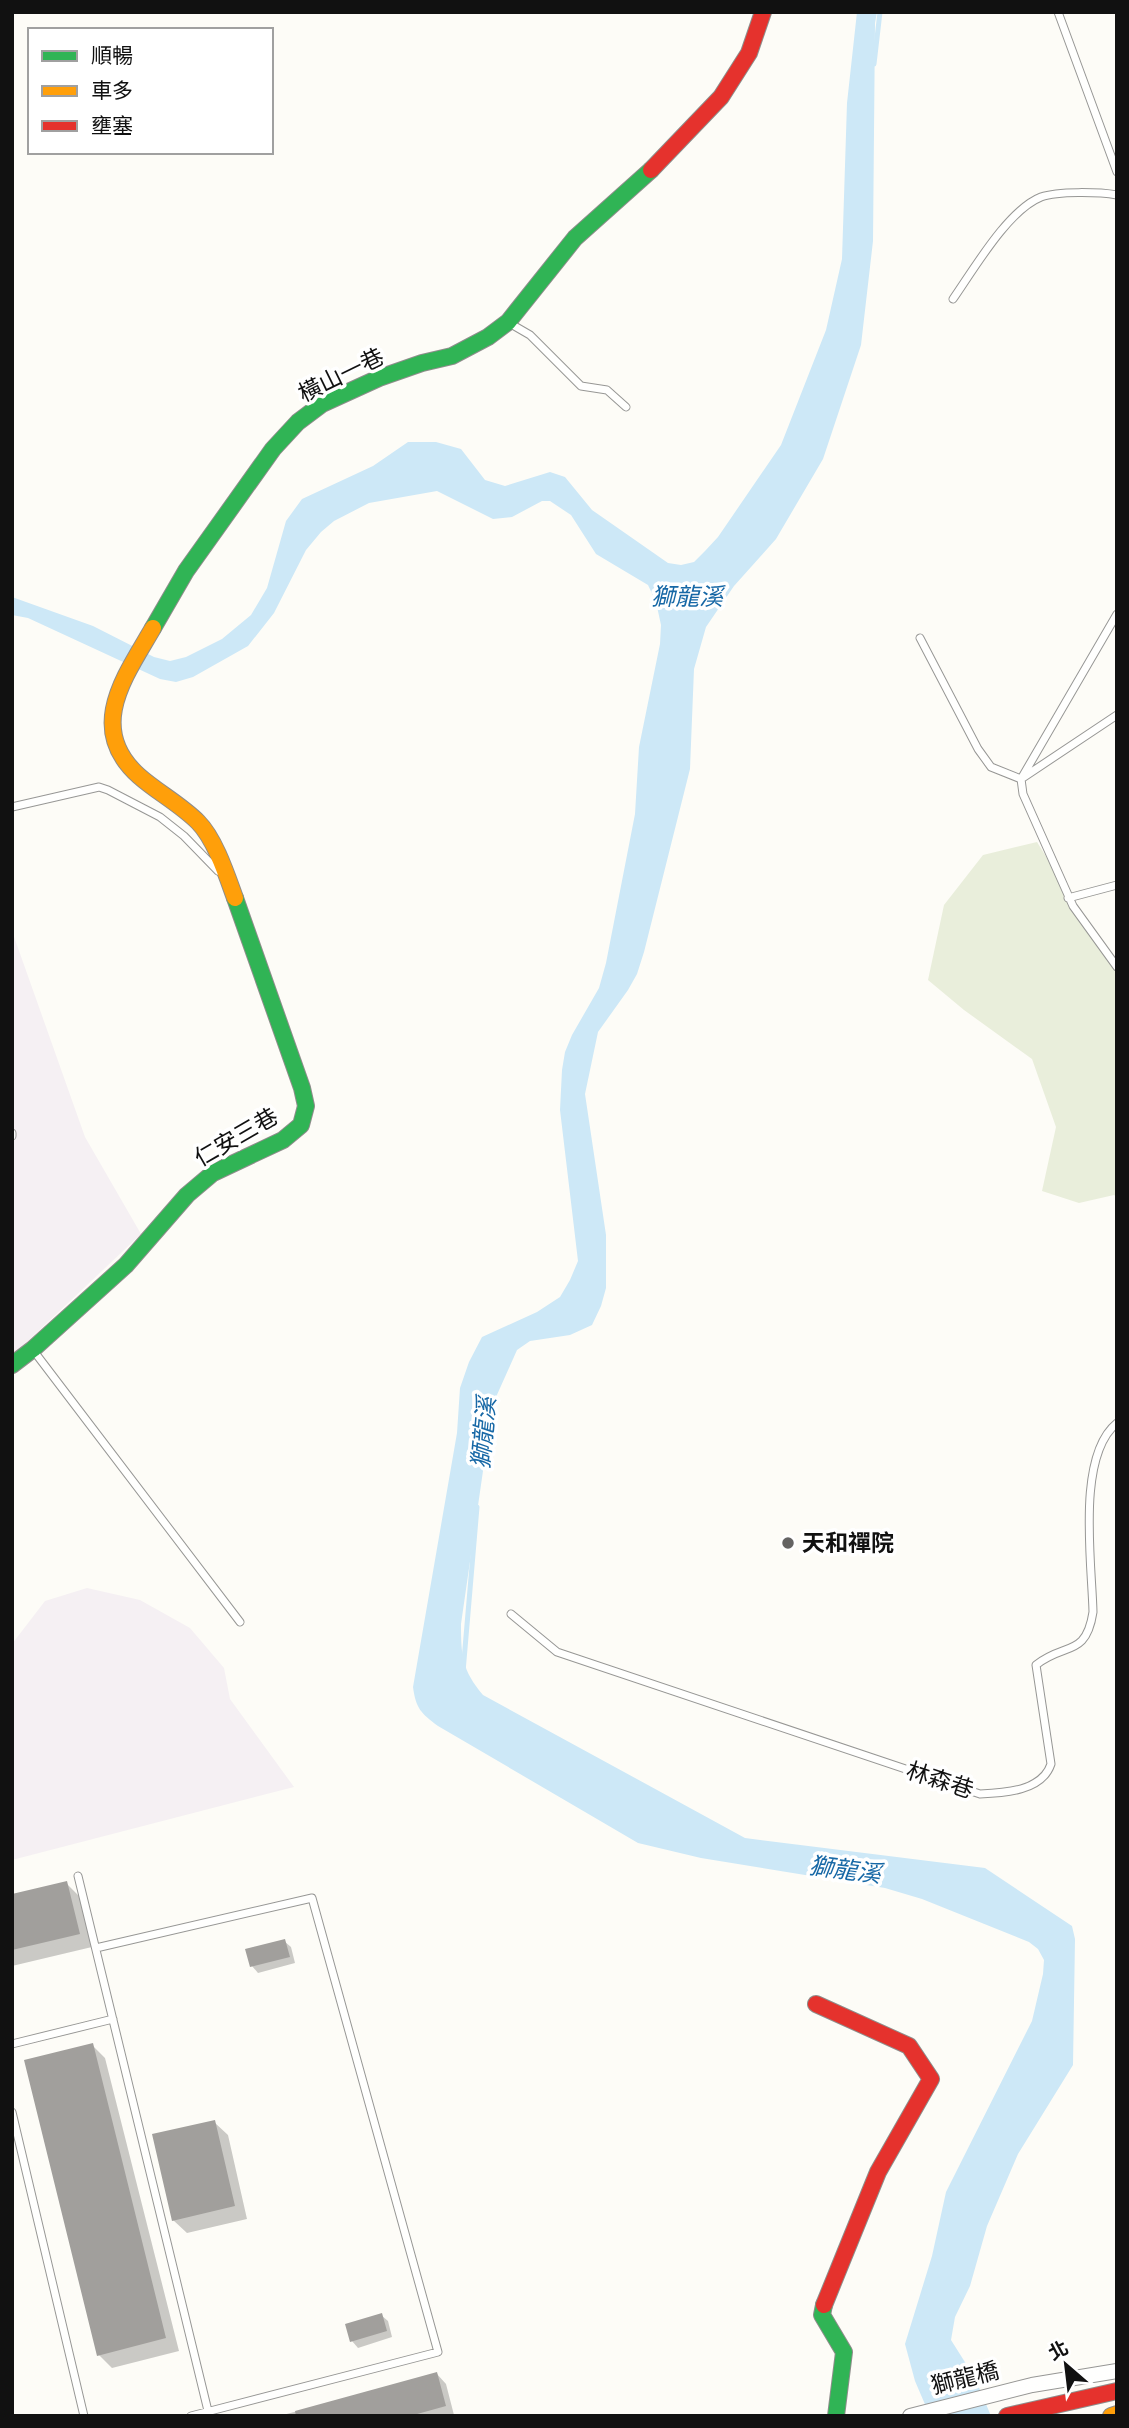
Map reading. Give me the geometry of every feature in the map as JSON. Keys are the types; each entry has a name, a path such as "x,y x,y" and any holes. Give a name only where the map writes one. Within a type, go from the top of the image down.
{"street":[{"name":"橫山一巷","path":"230,885 223,864 199,823 138,775 126,762 116,742 112,709 118,687 186,571 273,449 298,422 322,404 379,378 452,356 488,337 508,322 575,238 657,165 721,97 749,53 763,12"},
{"name":"仁安三巷","path":"12,1365 126,1265 187,1195 213,1173 283,1140 301,1125 306,1106 302,1088 230,885"},
{"path":"816,2004 909,2046 931,2079 878,2172 827,2294 822,2315 844,2353 836,2416"},
{"name":"獅龍橋","path":"910,2416 1032,2385 1117,2371"},
{"name":"獅龍橋","path":"1007,2416 1117,2391"},
{"path":"1111,2416 1117,2414"}],"lane":[{"path":"1058,12 1117,172"},
{"path":"953,299 1009,221 1026,206 1050,194 1117,195"},
{"path":"508,322 530,335 581,386 607,390 626,407"},
{"path":"1117,614 1020,779 1023,794 1068,898 1117,967"},
{"path":"920,638 978,749 991,767 1020,779"},
{"path":"1020,779 1117,715"},
{"path":"12,807 99,788 108,790 160,817 184,836 230,885"},
{"path":"1068,898 1117,885"},
{"path":"33,1349 240,1622"},
{"name":"林森巷","path":"511,1614 558,1651 980,1794 1005,1793 1033,1784 1047,1774 1051,1764 1036,1665 1083,1642 1091,1627 1093,1612 1089,1485 1098,1450 1111,1427 1117,1423"},
{"path":"78,1877 209,2414"},
{"path":"96,1948 312,1898 439,2351 209,2414 191,2416"},
{"path":"12,2044 113,2019"},
{"path":"12,2112 84,2416"}],"shaded area":[{"path":"12,931 85,1137 141,1234 12,1356"},
{"path":"87,1588 140,1600 190,1628 224,1668 230,1699 294,1787 12,1860 12,1644 45,1601"}],"green space":[{"path":"1037,842 1117,971 1117,1197 1114,1195 1079,1203 1042,1191 1056,1127 1032,1059 964,1010 928,980 944,905 983,855"}],"water":[{"name":"獅龍溪","path":"857,12 877,12 873,241 861,345 823,459 776,539 734,586 706,627 694,669 690,769 644,952 628,990 598,1032 585,1094 606,1235 606,1288 592,1325 570,1335 530,1341 517,1350 479,1435 484,1464 461,1624 461,1645 467,1670 483,1695 745,1838 985,1868 1072,1926 1075,1939 1073,2065 1018,2154 987,2226 970,2286 955,2317 951,2340 975,2378 991,2416 930,2416 915,2381 905,2344 932,2256 946,2192 1032,2021 1043,1974 1044,1960 1038,1949 1029,1942 922,1899 885,1888 701,1858 638,1843 438,1726 420,1710 414,1694 413,1687 457,1433 460,1388 469,1362 482,1337 537,1312 560,1297 578,1261 560,1110 562,1070 572,1035 599,988 635,814 639,747 660,644 661,625 656,602 648,585 596,554 571,515 550,501 542,501 512,517 493,519 437,491 369,503 334,521 306,550 274,613 248,646 193,677 176,682 160,679 28,618 12,615 12,597 93,626 154,657 170,661 186,657 222,639 251,615 267,588 286,521 302,499 373,466 408,442 436,442 461,449 485,480 505,486 550,472 565,477 592,510 668,563 681,565 694,562 718,537 781,445 826,330 842,259 847,103"}],"building":[{"path":"67,1881 80,1934 12,1950 12,1894"},
{"path":"285,1939 290,1957 250,1967 245,1949"},
{"path":"93,2043 166,2338 97,2356 24,2060"},
{"path":"215,2120 235,2206 172,2221 152,2134"},
{"path":"382,2313 387,2331 350,2342 345,2324"},
{"path":"437,2372 446,2406 410,2416 296,2416 295,2411"}],"waterway":[{"name":"獅龍溪","path":"874,64 880,12"},
{"name":"獅龍溪","path":"482,1459 485,1417"},
{"name":"獅龍溪","path":"463,1672 477,1507"}],"traffic: fast":[{"path":"153,628 186,571 273,449 298,422 322,404 379,378 452,356 488,337 508,322 575,238 651,170"},
{"path":"12,1365 126,1265 187,1195 213,1173 283,1140 301,1125 306,1106 302,1088 235,898"},
{"path":"824,2305 822,2315 844,2352 836,2416"}],"traffic: slow":[{"path":"153,628 122,683 113,720 115,739 123,758 139,776 184,809 204,829 220,858 235,898"},
{"path":"1111,2416 1117,2414"}],"traffic: jam":[{"path":"651,170 721,97 749,53 763,12"},
{"path":"816,2004 909,2046 931,2079 878,2172 824,2305"},
{"path":"1007,2416 1117,2391"}],"place":[{"name":"天和禪院","path":"788,1543"}]}
